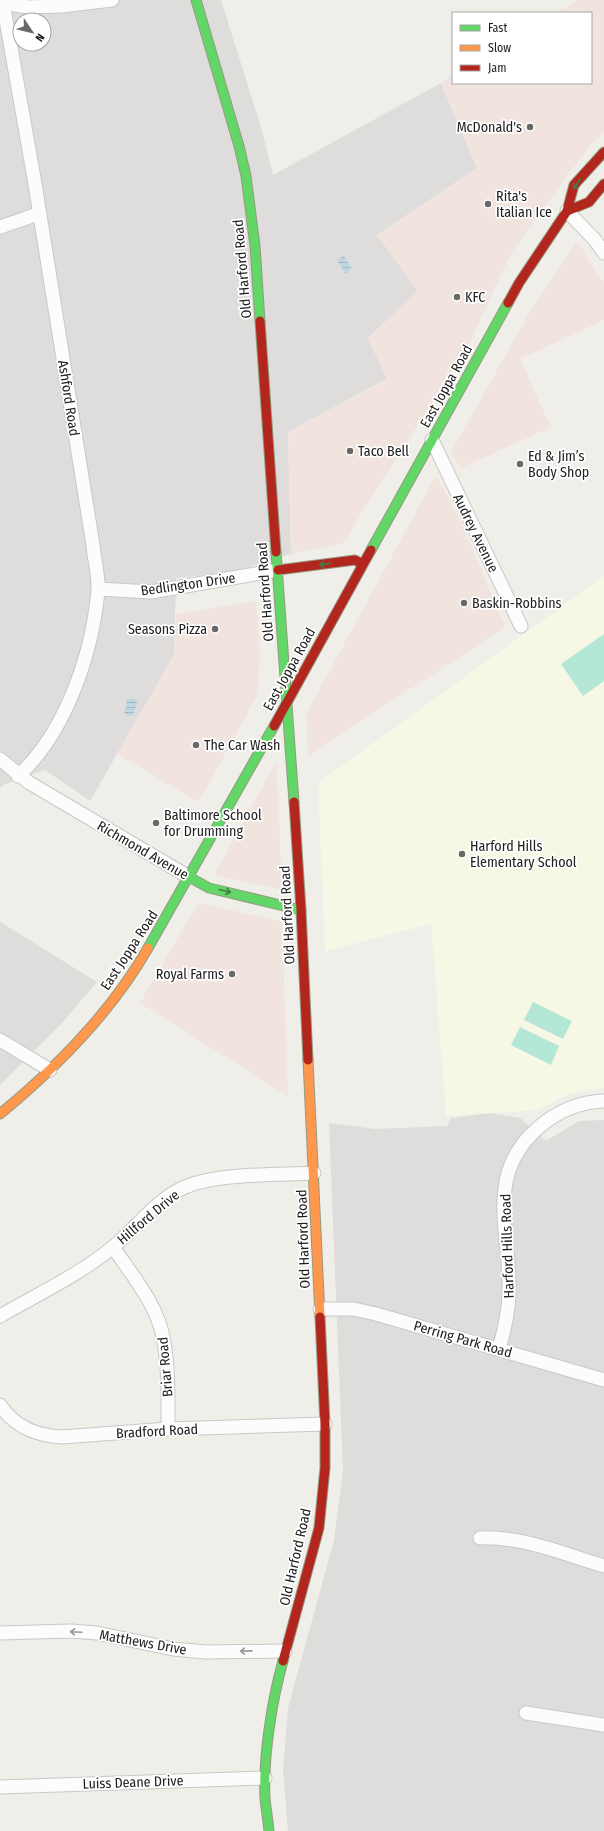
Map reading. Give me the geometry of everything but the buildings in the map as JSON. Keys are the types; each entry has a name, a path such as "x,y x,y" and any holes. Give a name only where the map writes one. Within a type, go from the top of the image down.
{"street":[{"path":"2,3 28,7 61,6 112,0"},
{"name":"Old Harford Road","path":"196,0 238,139 246,176 256,254 301,910 320,1309 324,1468 319,1528 285,1651 273,1703 265,1778 265,1798 269,1831"},
{"name":"Ashford Road","path":"2,3 34,178 38,214 98,589 89,641 68,706 41,750 30,765 18,776"},
{"name":"East Joppa Road","path":"0,1114 50,1070 82,1038 126,984 157,934 189,877 519,283 567,211 574,185 604,152"},
{"path":"604,184 589,202 567,211 595,240 604,253"},
{"path":"0,227 38,214"},
{"name":"Audrey Avenue","path":"432,440 521,626"},
{"path":"278,570 355,560 362,564"},
{"name":"Bedlington Drive","path":"98,589 151,592 278,570"},
{"name":"Richmond Avenue","path":"0,758 18,776 209,888 301,910"},
{"path":"0,1040 50,1070"},
{"name":"Harford Hills Road","path":"498,1349 507,1321 509,1302 504,1209 504,1189 508,1172 525,1141 539,1126 555,1115 576,1105 604,1101"},
{"name":"Hillford Drive","path":"0,1316 74,1274 113,1246 173,1194 186,1187 227,1178 314,1173"},
{"name":"Briar Road","path":"113,1246 144,1294 164,1337 168,1429"},
{"name":"Perring Park Road","path":"320,1309 354,1309 376,1314 604,1380"},
{"name":"Bradford Road","path":"0,1405 10,1417 22,1426 48,1436 62,1437 168,1429 324,1424"},
{"path":"480,1538 496,1537 525,1542 604,1566"},
{"name":"Matthews Drive","path":"0,1633 71,1631 97,1633 173,1649 206,1652 285,1651"},
{"path":"526,1713 604,1725"},
{"name":"Luiss Deane Drive","path":"0,1787 265,1778"}],"shaded area":[{"path":"0,0 221,0 261,127 273,175 441,83 477,168 377,235 418,291 368,338 388,378 288,432 291,554 234,572 176,578 174,655 90,801 45,770 5,784 0,788"},
{"path":"577,0 604,0 604,132 593,142 512,252 467,348 342,544 291,554 288,432 387,379 368,339 418,291 377,235 477,168 441,83 452,76 452,84 592,84 592,12 558,12"},
{"path":"577,241 604,283 604,320 520,359 551,427 461,468 451,452 528,315"},
{"path":"436,475 461,521 505,627 308,756 306,714"},
{"name":"Harford Hills Elementary School","path":"604,576 604,1088 568,1094 539,1110 446,1116 431,924 325,951 318,783"},
{"path":"256,601 260,653 258,694 199,802 117,754 174,655 176,614"},
{"path":"275,764 277,767 282,890 214,875"},
{"path":"198,903 282,921 288,1096 140,1003"},
{"path":"0,922 97,982 61,1024 0,1085"},
{"path":"489,1113 520,1118 546,1141 579,1121 604,1120 604,1831 288,1831 283,1770 288,1708 334,1540 343,1471 329,1123 375,1129 447,1126 451,1118"}],"green space":[{"path":"604,634 604,681 583,696 561,664"},
{"path":"533,1002 572,1021 563,1039 524,1020"},
{"path":"520,1027 559,1046 551,1065 511,1045"}],"water":[{"path":"344,256 352,269 345,273 337,260"},
{"path":"132,698 135,699 137,703 133,715 127,716 124,712 127,705 127,700"}],"traffic: fast":[{"path":"196,0 239,146 246,176 255,246 260,321"},
{"path":"371,550 508,303"},
{"path":"276,552 294,802"},
{"path":"148,948 274,726"},
{"path":"189,877 209,888 301,910"},
{"path":"269,1831 265,1798 265,1765 275,1693 283,1661"}],"traffic: slow":[{"path":"0,1114 42,1077 82,1038 117,995 148,948"},
{"path":"308,1060 320,1317"}],"traffic: jam":[{"path":"508,303 519,283 567,211 574,185 604,152"},
{"path":"567,211 589,202 604,184"},
{"path":"260,321 276,552"},
{"path":"274,726 371,550"},
{"path":"278,570 355,560 362,564"},
{"path":"294,802 308,1060"},
{"path":"283,1661 319,1528 325,1468 325,1424 320,1317"}],"place":[{"name":"McDonald's","path":"530,127"},
{"name":"Rita's Italian Ice","path":"488,204"},
{"name":"KFC","path":"457,297"},
{"name":"Taco Bell","path":"350,451"},
{"name":"Ed & Jim’s Body Shop","path":"520,464"},
{"name":"Baskin-Robbins","path":"464,603"},
{"name":"Seasons Pizza","path":"215,629"},
{"name":"The Car Wash","path":"196,745"},
{"name":"Baltimore School for Drumming","path":"156,823"},
{"name":"Harford Hills Elementary School","path":"462,854"},
{"name":"Royal Farms","path":"232,974"}]}
